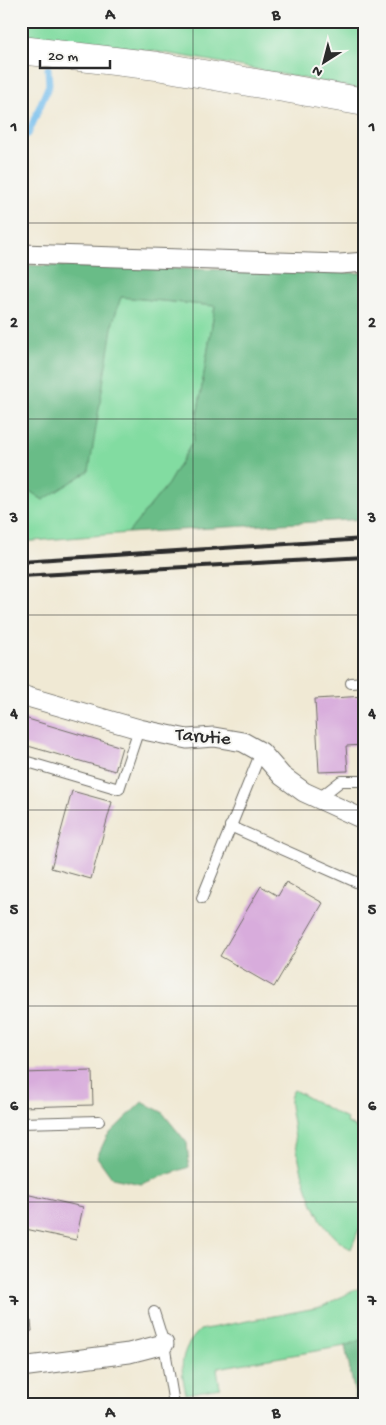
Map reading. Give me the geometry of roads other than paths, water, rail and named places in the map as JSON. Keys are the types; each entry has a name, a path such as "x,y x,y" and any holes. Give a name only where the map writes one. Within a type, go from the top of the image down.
{"highway":[{"path":"21,50 157,66 365,102"}],"street":[{"path":"21,254 340,264 365,262"},
{"name":"Tarutie","path":"21,694 139,729 188,739 214,737 243,742 261,752 282,776 304,792 365,820"},
{"path":"21,1367 129,1353 164,1344"}],"lane":[{"path":"351,683 365,682"},
{"path":"21,760 119,789 139,729"},
{"path":"202,898 261,752"},
{"path":"318,799 341,781 365,781"},
{"path":"230,826 365,886"},
{"path":"21,1123 99,1121"},
{"path":"154,1312 164,1344 174,1404"}],"waterway":[{"path":"21,137 28,134 49,85 48,69"}],"railway":[{"path":"21,561 365,539"},
{"path":"21,576 365,557"}]}
